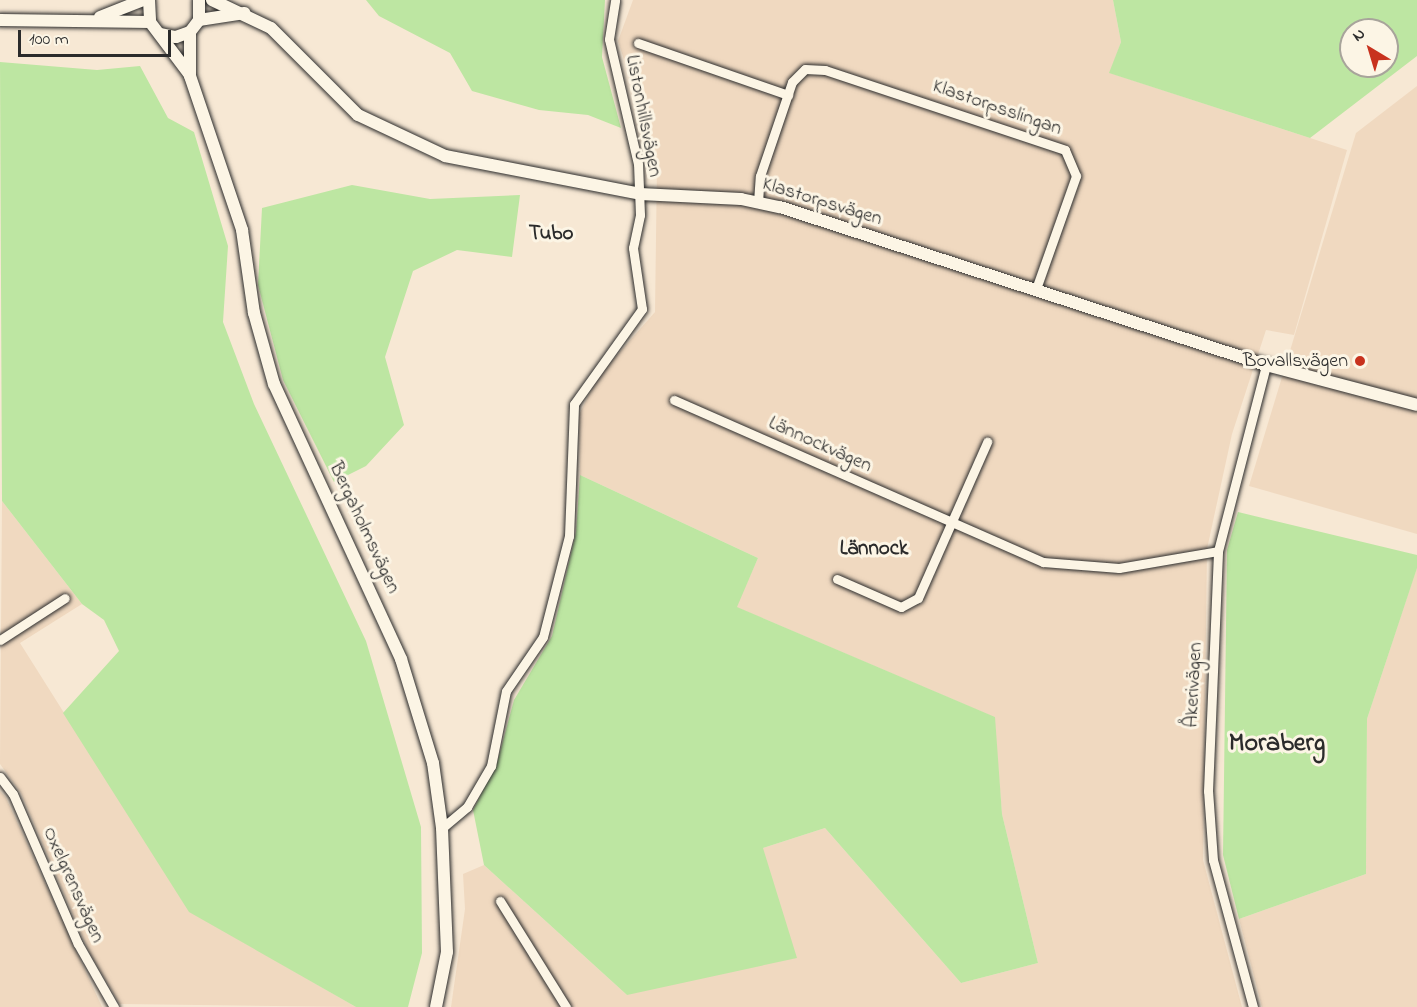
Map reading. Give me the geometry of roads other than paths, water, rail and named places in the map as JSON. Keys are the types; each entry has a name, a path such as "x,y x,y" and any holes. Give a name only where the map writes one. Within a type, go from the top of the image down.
{"street":[{"path":"87,22 143,0"},
{"path":"0,20 150,22 149,0"},
{"path":"160,33 176,37 190,32 199,20 199,0"},
{"name":"Klastorpsvägen","path":"212,0 246,13 271,28 358,115 410,143 445,156 640,194 758,202 1036,289 1266,365 1417,405"},
{"name":"Listonhillsvägen","path":"442,828 467,807 491,766 506,691 543,637 569,536 574,404 642,309 633,248 640,194 638,164 609,39 615,0"},
{"path":"199,20 246,13"},
{"name":"Bergaholmsvägen","path":"150,22 190,76 242,230 254,313 274,384 401,659 433,764 442,828 447,952 436,1007"},
{"name":"Bergaholmsvägen","path":"190,32 190,76"},
{"path":"638,44 788,95"},
{"name":"Klastorpsslingan","path":"758,202 760,176 788,95 805,69 825,70 1065,150 1076,176 1036,289"},
{"name":"Åkerivägen","path":"1253,1007 1213,860 1208,791 1218,551 1266,365"},
{"name":"Lännockvägen","path":"674,400 1042,562 1119,568 1218,551"},
{"path":"837,579 901,607 918,598 987,442"},
{"path":"0,640 65,598"},
{"name":"Oxelgrensvägen","path":"0,777 13,794 78,944 114,1007"},
{"path":"500,901 566,1007"}],"place":[{"name":"Bovallsvägen","path":"1360,361"}],"district":[{"name":"Tubo","path":"551,234"},
{"name":"Lännock","path":"874,549"},
{"name":"Moraberg","path":"1277,745"}]}
